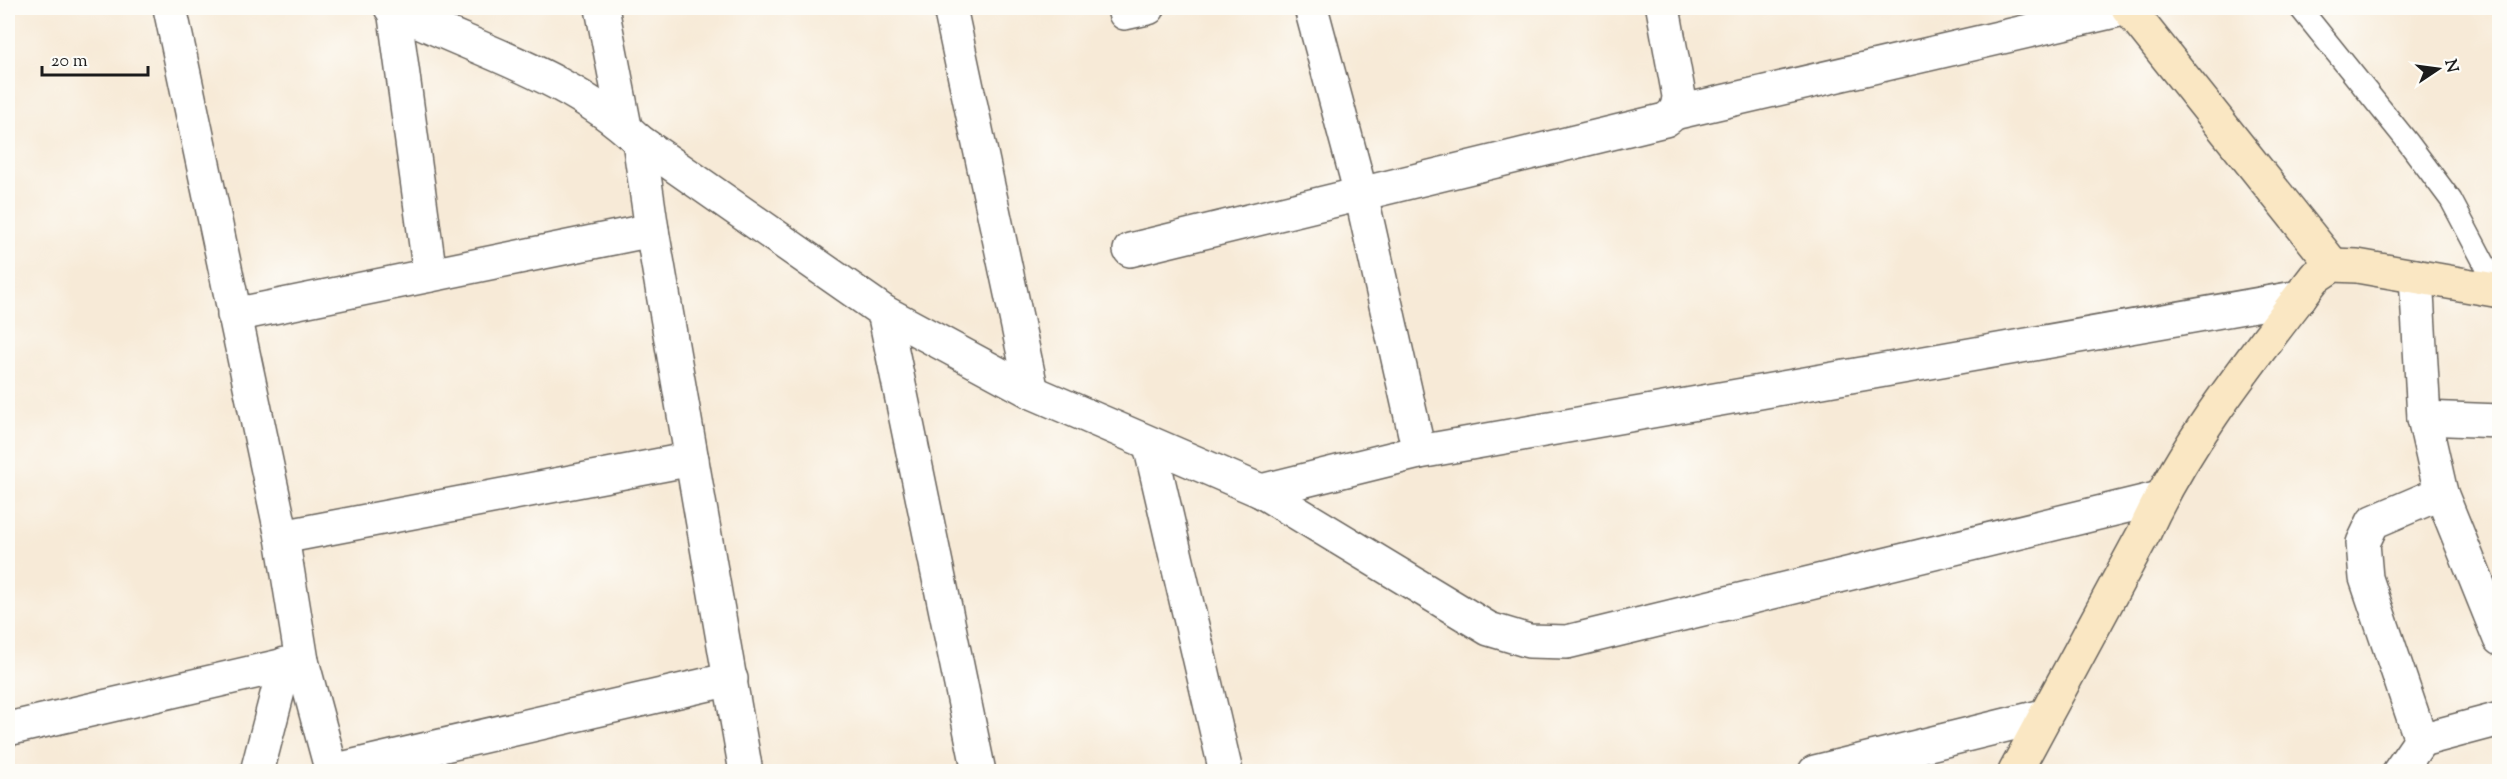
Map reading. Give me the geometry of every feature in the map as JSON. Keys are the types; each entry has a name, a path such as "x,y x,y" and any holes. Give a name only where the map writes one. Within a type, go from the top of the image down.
{"street":[{"path":"170,8 282,537 294,663 332,771 731,679"},
{"path":"392,8 430,275"},
{"path":"392,8 426,26 519,63 562,85 884,312 1032,392 1150,445 1261,491 1489,629 1529,641 1567,642 2160,498"},
{"path":"602,8 652,230 746,771"},
{"path":"950,8 1032,392"},
{"path":"1311,8 1361,194 1419,452"},
{"path":"1130,250 1665,120 1674,113 1678,106 1679,96 1663,8"},
{"path":"1674,113 2128,8 2333,265"},
{"path":"234,315 652,230"},
{"path":"2015,771 2144,534 2160,498 2234,382 2316,277 2333,265 2357,266 2499,291"},
{"path":"2416,276 2424,418 2441,493 2499,639"},
{"path":"1261,491 1419,452 2300,297"},
{"path":"884,312 979,771"},
{"path":"2424,418 2499,421"},
{"path":"1150,445 1226,771"},
{"path":"282,537 692,459"},
{"path":"2421,740 2366,578 2363,543 2373,522 2441,493"},
{"path":"8,729 294,663"},
{"path":"257,771 294,663"},
{"path":"1815,771 2043,716"},
{"path":"2399,771 2421,740 2499,719"}],"lane":[{"path":"2300,8 2407,141 2451,200 2499,291"}]}
